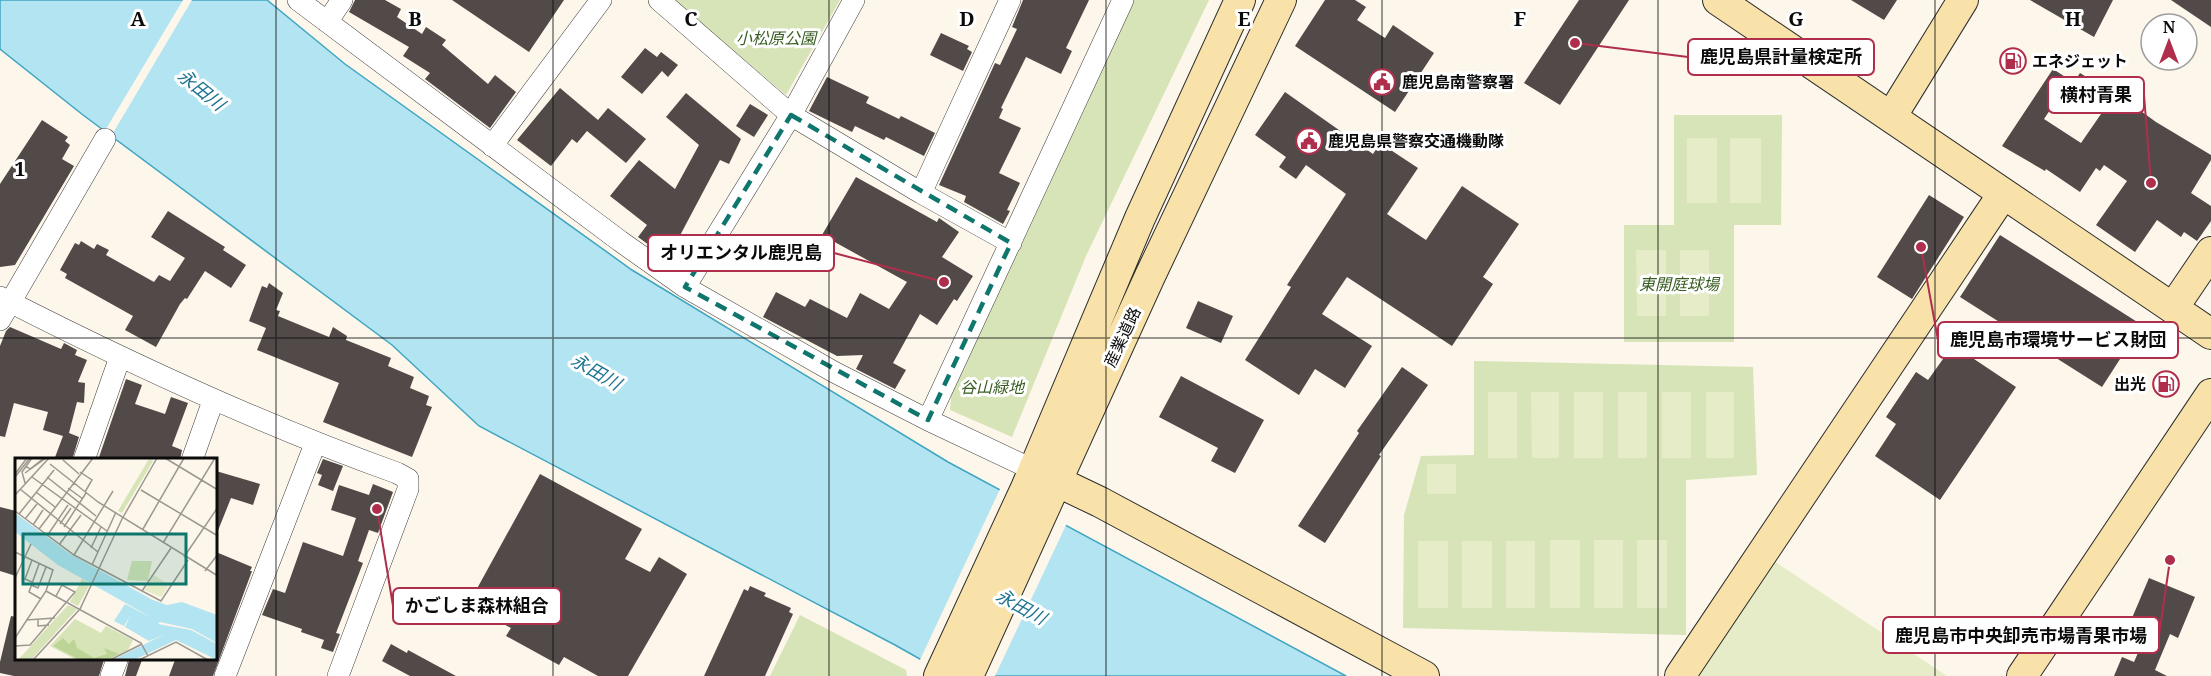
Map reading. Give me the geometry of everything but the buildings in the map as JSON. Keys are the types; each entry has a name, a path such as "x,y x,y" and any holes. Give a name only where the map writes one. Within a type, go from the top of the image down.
{"street":[{"path":"298,0 685,287 834,372 928,420 1040,485 1092,498 1424,676"},
{"path":"327,22 342,0"},
{"path":"492,146 601,0"},
{"path":"658,0 790,115 921,193 1011,243"},
{"path":"685,287 790,115 854,0"},
{"path":"921,193 1010,0"},
{"path":"928,420 1123,0"},
{"name":"産業道路","path":"968,676 1140,218 1240,0"},
{"name":"産業道路","path":"939,676 1040,485 1281,0"},
{"path":"1718,0 2211,334"},
{"path":"1891,117 1963,0"},
{"path":"105,140 3,306 213,401 315,444 405,477 409,483 338,676"},
{"path":"1680,676 2003,194"},
{"path":"2173,308 2211,252"},
{"path":"85,458 120,357"},
{"path":"2022,676 2211,394"},
{"path":"193,458 213,401"},
{"path":"225,676 315,444"},
{"path":"111,676 117,661"}],"highlighted area":[{"path":"791,115 1011,243 928,420 685,287"}],"green space":[{"name":"小松原公園","path":"673,0 840,0 786,95"},
{"name":"谷山緑地","path":"1134,0 1209,0 1086,256 1012,437 950,410 952,387"},
{"name":"東開庭球場","path":"1674,115 1782,115 1781,225 1734,225 1734,342 1624,342 1624,225 1674,225"},
{"path":"1687,138 1717,138 1717,203 1687,203"},
{"path":"1730,138 1761,138 1761,203 1730,203"},
{"path":"1636,250 1666,250 1666,316 1637,316"},
{"path":"1680,250 1709,250 1709,316 1680,316"},
{"path":"1474,361 1753,367 1757,475 1686,480 1686,635 1403,628 1404,515 1421,456 1474,455"},
{"path":"1488,392 1517,392 1517,458 1488,458"},
{"path":"1531,392 1559,392 1559,458 1532,458"},
{"path":"1574,392 1603,392 1603,458 1574,458"},
{"path":"1618,392 1647,392 1647,458 1618,458"},
{"path":"1662,392 1691,392 1691,458 1662,458"},
{"path":"1706,392 1734,392 1734,458 1706,458"},
{"path":"1427,464 1456,464 1456,494 1427,494"},
{"path":"1550,540 1580,540 1580,608 1550,608"},
{"path":"1594,540 1623,540 1623,608 1594,608"},
{"path":"1637,540 1667,540 1667,608 1637,608"},
{"path":"1418,541 1448,541 1448,608 1418,608"},
{"path":"1462,541 1492,541 1492,608 1462,608"},
{"path":"1506,541 1535,541 1535,608 1506,608"},
{"path":"1771,559 1947,676 1694,676"},
{"path":"800,615 906,670 907,676 770,676"}],"water":[{"name":"永田川","path":"0,0 267,0 345,64 632,270 948,462 1346,676 950,676 479,426 392,345 83,115 0,49"}],"pier":[{"path":"183,0 192,0 110,138 103,134"},
{"path":"1001,487 1067,523 995,676 944,676 919,662"}],"place":[{"name":"鹿児島県計量検定所","path":"1575,43"},
{"name":"エネジェット","path":"2013,61"},
{"name":"鹿児島南警察署","path":"1382,82"},
{"name":"鹿児島県警察交通機動隊","path":"1309,141"},
{"name":"横村青果","path":"2151,183"},
{"name":"鹿児島市環境サービス財団","path":"1921,247"},
{"name":"オリエンタル鹿児島","path":"944,282"},
{"name":"出光","path":"2166,384"},
{"name":"かごしま森林組合","path":"377,509"},
{"name":"鹿児島市中央卸売市場青果市場","path":"2170,560"}]}
